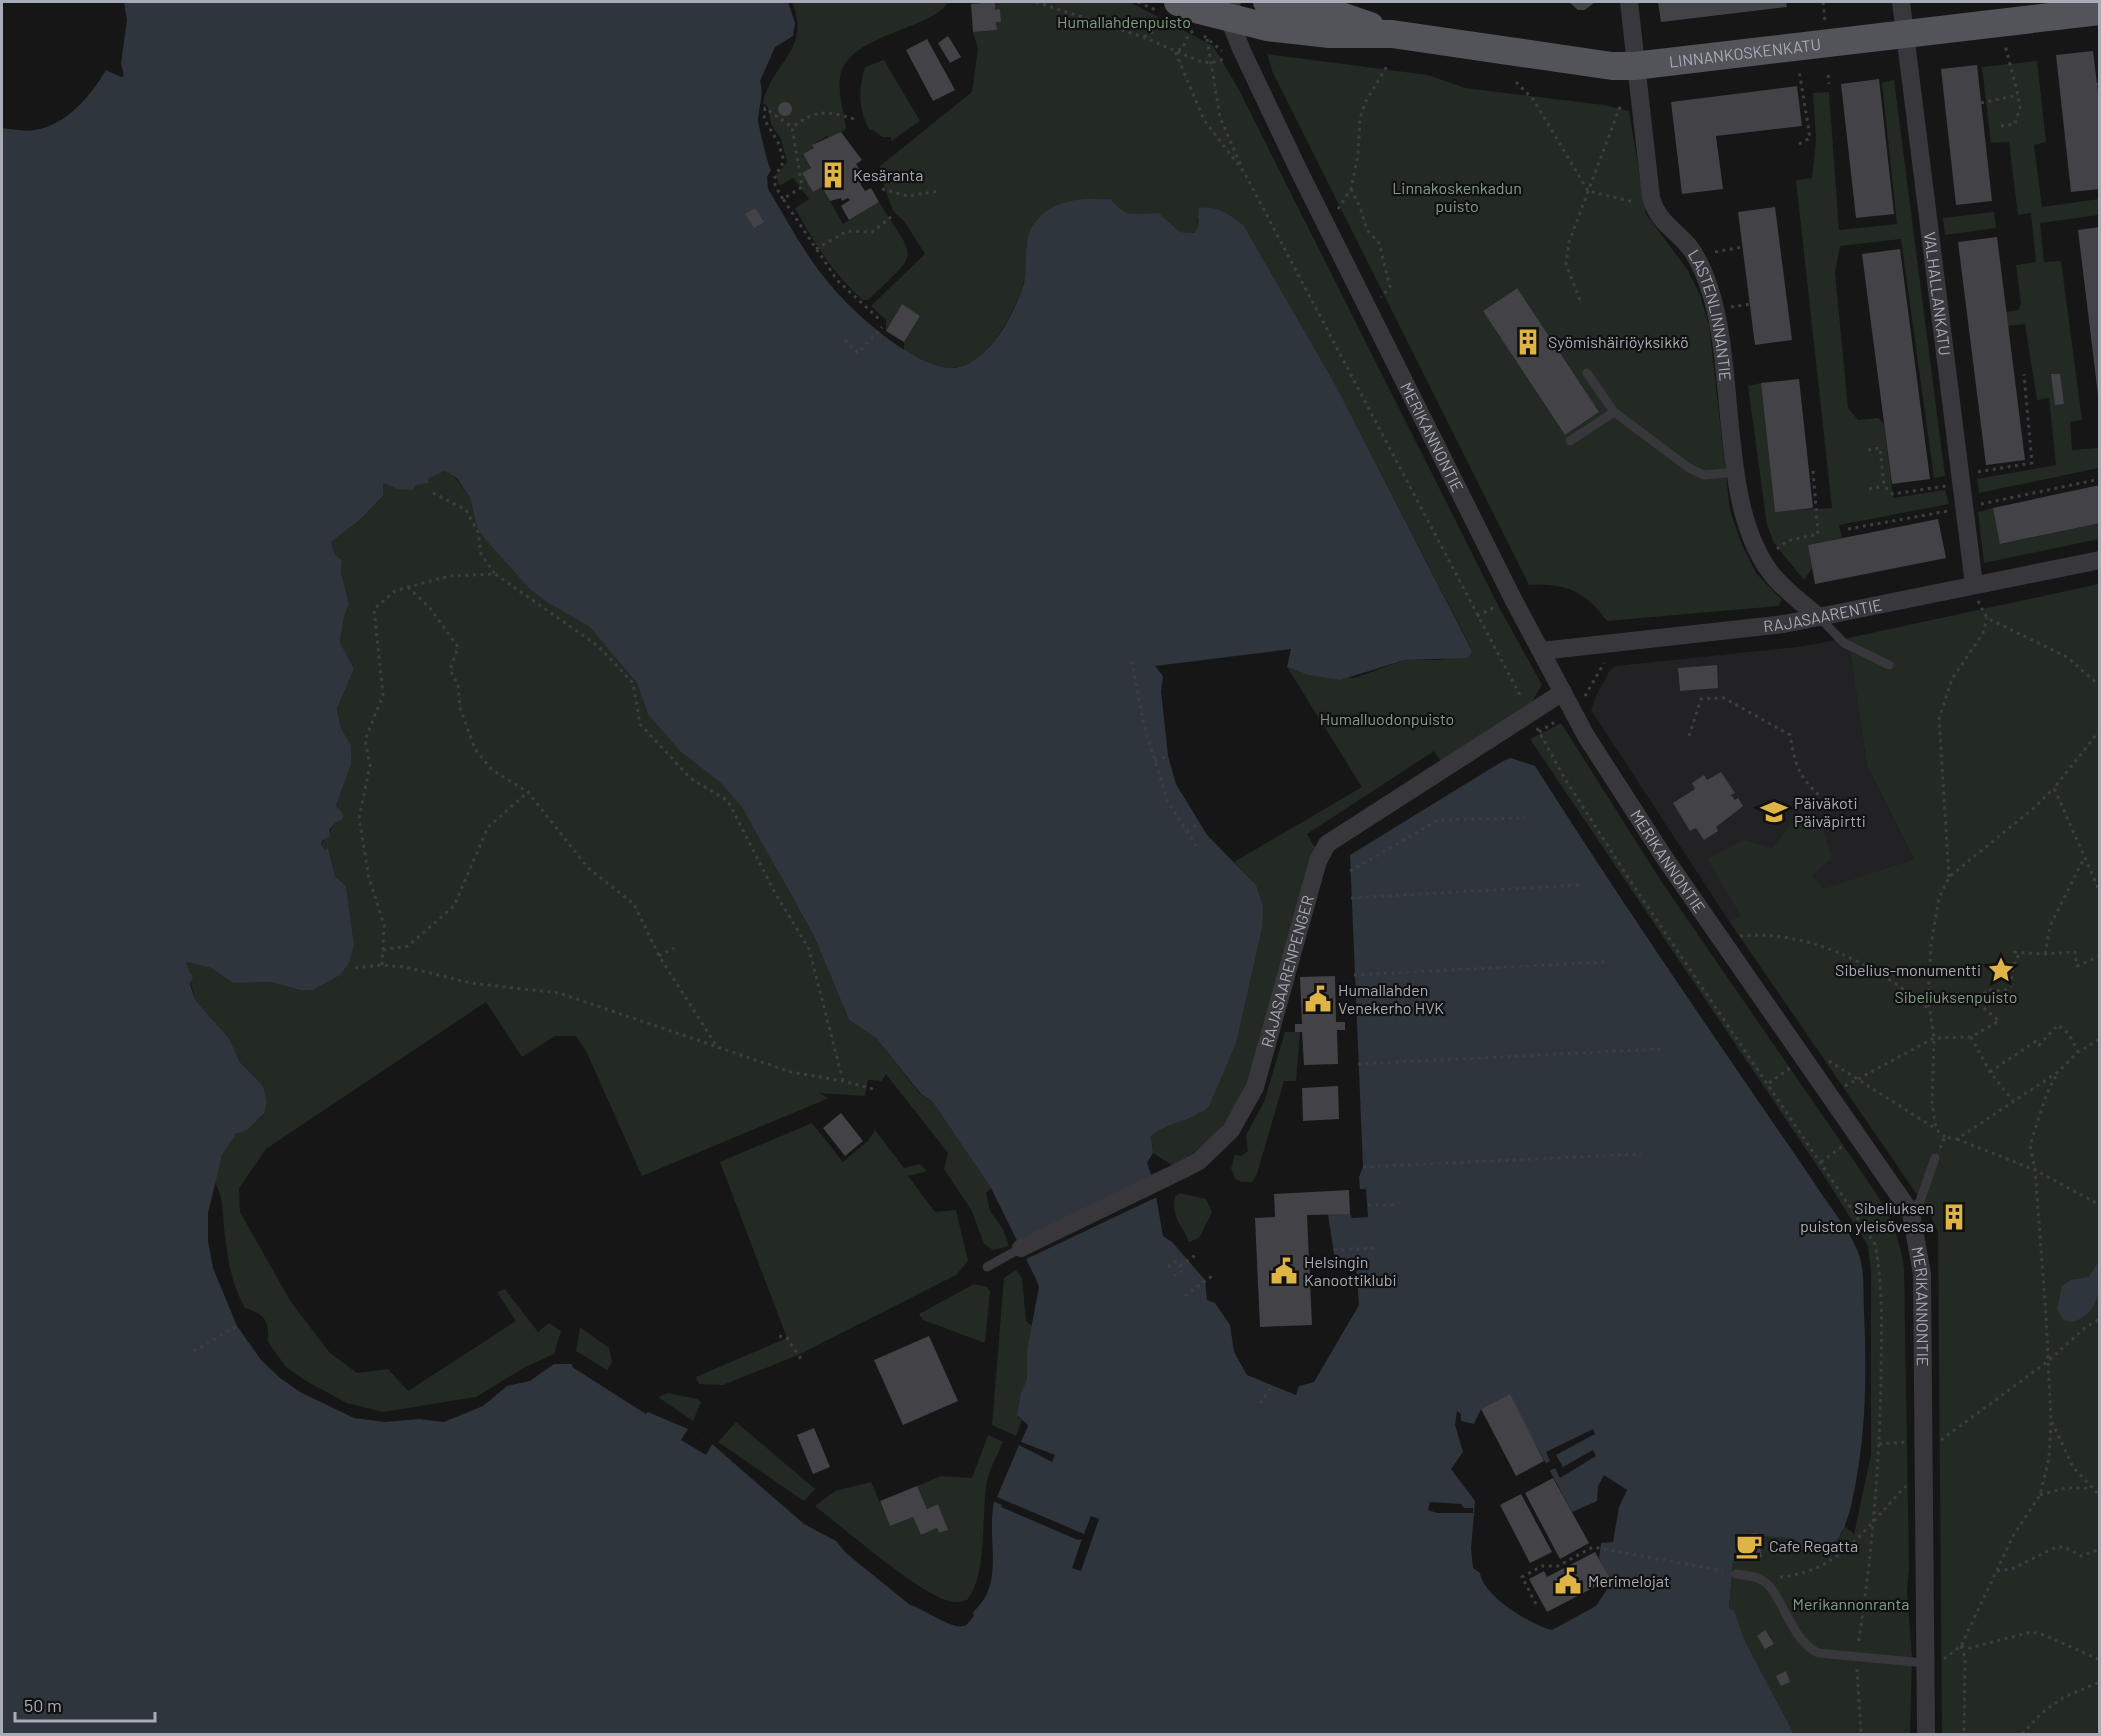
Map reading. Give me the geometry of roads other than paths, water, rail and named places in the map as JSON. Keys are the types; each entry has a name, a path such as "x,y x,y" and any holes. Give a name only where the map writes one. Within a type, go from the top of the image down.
{"main road":[{"name":"LINNANKOSKENKATU","path":"1267,2 1332,13 1392,34"},
{"name":"LINNANKOSKENKATU","path":"1175,10 1231,10 1299,31 1392,34 1612,66 1634,66 2100,11"}],"street":[{"name":"LASTENLINNANTIE","path":"1629,2 1634,66 1651,197 1655,213 1688,245 1699,264 1711,295 1718,322 1737,472 1746,521 1761,558 1774,577 1819,617"},
{"name":"VALHALLANKATU","path":"1901,2 1974,585"},
{"name":"MERIKANNONTIE","path":"1231,10 1245,60 1563,692 1568,715 1911,1213 1922,1274 1932,1663 1926,1734"},
{"name":"RAJASAARENTIE","path":"1541,651 1773,625 2100,560"},
{"name":"RAJASAARENPENGER","path":"1021,1248 1169,1177 1199,1161 1222,1141 1231,1131 1255,1087 1318,861 1327,844 1563,692"}],"lane":[{"path":"1587,373 1614,412 1689,468 1704,475 1737,472"},
{"path":"1570,441 1614,412"},
{"path":"1819,617 1844,643 1889,665"},
{"path":"1911,1213 1920,1201 1935,1158"},
{"path":"987,1268 1021,1248"},
{"path":"1736,1574 1760,1579 1772,1591 1790,1625 1808,1648 1818,1653 1932,1663"}],"place":[{"name":"Kesäranta","path":"833,175"},
{"name":"Syömishäiriöyksikkö","path":"1528,342"},
{"name":"Päiväkoti Päiväpirtti","path":"1774,812"},
{"name":"Sibelius-monumentti","path":"2001,970"},
{"name":"Humallahden Venekerho HVK","path":"1318,999"},
{"name":"Sibeliuksen puiston yleisövessa","path":"1954,1217"},
{"name":"Helsingin Kanoottiklubi","path":"1284,1271"},
{"name":"Cafe Regatta","path":"1749,1546"},
{"name":"Merimelojat","path":"1568,1581"}],"park label":[{"name":"Humallahdenpuisto","path":"1124,22"},
{"name":"Linnakoskenkadun puisto","path":"1457,197"},
{"name":"Humalluodonpuisto","path":"1387,719"},
{"name":"Sibeliuksenpuisto","path":"1956,997"},
{"name":"Merikannonranta","path":"1851,1604"}]}
